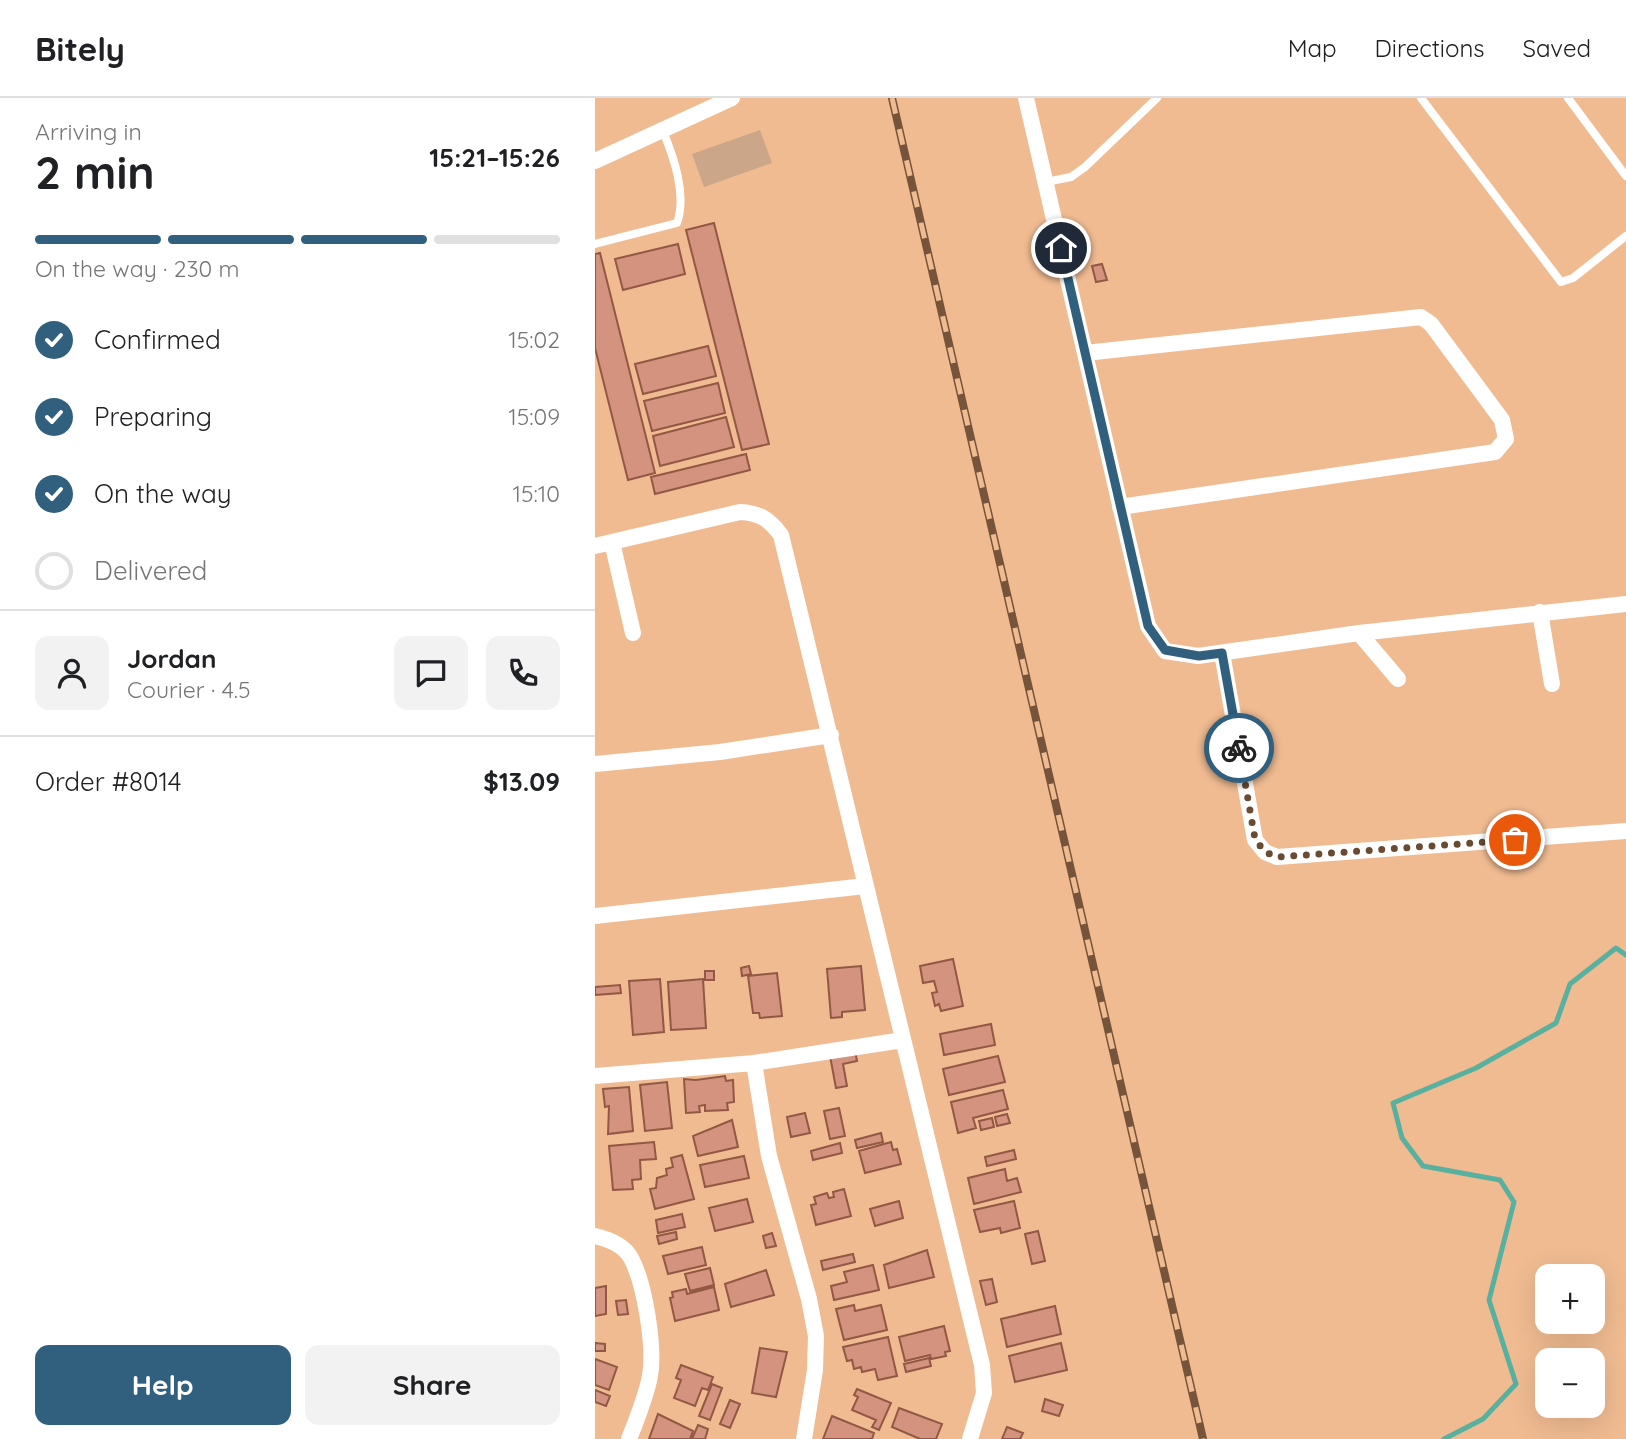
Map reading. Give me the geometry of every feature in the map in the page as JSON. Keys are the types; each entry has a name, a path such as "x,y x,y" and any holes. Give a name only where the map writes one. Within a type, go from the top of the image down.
{"street":[{"path":"595,161 732,98"},
{"path":"1026,98 1148,626 1165,650 1199,656 1359,634 1626,604"},
{"path":"1084,353 1421,317 1431,324 1502,420 1506,439 1495,452 1120,508"},
{"path":"595,546 740,512 756,513 770,520 781,535 982,1365 983,1393 970,1439"},
{"path":"612,542 633,634"},
{"path":"1540,612 1552,684"},
{"path":"1359,634 1398,679"},
{"path":"1222,653 1255,839 1265,852 1277,857 1292,857 1626,831"},
{"path":"595,764 720,752 831,735"},
{"path":"595,916 865,886"},
{"path":"595,1076 754,1063 903,1040"},
{"path":"754,1063 769,1156 810,1299 817,1336 814,1382 804,1439"},
{"path":"595,1236 610,1239 631,1256 642,1293 650,1342 650,1375 629,1439"}],"lane":[{"path":"1047,182 1071,177 1085,167 1157,98"},
{"path":"1421,98 1561,282 1573,278 1626,236"},
{"path":"1568,98 1626,176"},
{"path":"595,244 677,223 682,208 672,153 663,131"}],"shaded area":[{"path":"760,130 772,163 704,187 692,154"}],"building":[{"path":"714,223 769,444 742,450 686,230"},
{"path":"678,244 685,274 623,290 615,259"},
{"path":"600,253 655,473 628,480 595,348 595,254"},
{"path":"1102,264 1107,280 1096,282 1092,266"},
{"path":"708,346 716,376 643,394 635,364"},
{"path":"718,383 725,413 652,431 644,401"},
{"path":"726,417 734,447 660,466 653,436"},
{"path":"746,454 750,470 655,494 651,477"},
{"path":"953,959 963,1006 941,1011 939,1004 935,1006 932,993 937,992 934,981 923,983 920,966"},
{"path":"749,966 751,974 742,976 741,968"},
{"path":"861,966 865,1010 842,1012 842,1017 831,1018 827,969"},
{"path":"705,971 714,971 714,980 705,980"},
{"path":"777,973 782,1016 760,1018 759,1013 753,1013 748,976"},
{"path":"660,979 664,1032 633,1035 629,981"},
{"path":"703,979 706,1028 671,1030 668,982"},
{"path":"620,985 621,993 595,995 595,987"},
{"path":"991,1024 995,1045 944,1055 940,1034"},
{"path":"855,1051 857,1061 843,1064 847,1086 836,1088 830,1056"},
{"path":"998,1056 1005,1082 949,1095 943,1069"},
{"path":"725,1076 726,1081 733,1080 734,1102 727,1103 728,1110 705,1111 705,1105 699,1106 700,1112 686,1113 684,1079"},
{"path":"667,1082 672,1128 645,1131 640,1085"},
{"path":"629,1087 633,1131 608,1134 609,1106 605,1107 603,1089"},
{"path":"1003,1090 1008,1109 973,1118 976,1128 958,1133 951,1102"},
{"path":"839,1108 845,1136 830,1139 824,1111"},
{"path":"805,1113 810,1133 791,1137 787,1117"},
{"path":"1007,1114 1010,1123 997,1126 995,1117"},
{"path":"992,1118 994,1127 981,1130 979,1121"},
{"path":"732,1120 738,1147 698,1156 693,1136"},
{"path":"881,1133 883,1142 857,1148 855,1140"},
{"path":"654,1142 656,1159 640,1160 641,1179 632,1180 633,1189 613,1190 609,1146"},
{"path":"891,1142 893,1150 897,1149 901,1164 865,1173 859,1151"},
{"path":"840,1143 842,1153 813,1160 811,1151"},
{"path":"1014,1150 1016,1159 987,1166 985,1157"},
{"path":"682,1155 694,1199 655,1209 650,1189 656,1188 657,1178 667,1175 666,1169 673,1167 671,1158"},
{"path":"744,1156 749,1178 705,1187 700,1165"},
{"path":"1005,1169 1007,1181 1017,1178 1021,1192 974,1204 968,1178"},
{"path":"844,1189 851,1216 816,1225 811,1205 816,1204 814,1197 827,1193 829,1198 834,1197 833,1192"},
{"path":"747,1199 753,1222 715,1231 709,1208"},
{"path":"899,1201 903,1218 875,1226 870,1209"},
{"path":"1014,1201 1020,1228 1001,1233 1000,1228 980,1232 974,1210"},
{"path":"682,1214 685,1227 658,1233 656,1220"},
{"path":"1038,1231 1045,1261 1032,1264 1025,1234"},
{"path":"676,1232 677,1239 659,1244 657,1236"},
{"path":"772,1233 776,1246 766,1248 763,1236"},
{"path":"702,1247 706,1265 668,1274 663,1256"},
{"path":"927,1250 934,1277 889,1288 884,1265"},
{"path":"853,1254 855,1262 823,1270 821,1261"},
{"path":"873,1265 879,1290 834,1300 831,1286 847,1282 844,1272"},
{"path":"710,1268 714,1285 690,1291 685,1274"},
{"path":"766,1270 774,1295 731,1307 725,1284"},
{"path":"992,1279 997,1302 986,1305 980,1281"},
{"path":"606,1286 606,1314 595,1316 595,1288"},
{"path":"714,1287 719,1310 675,1321 670,1298 673,1297 672,1292 686,1289 687,1294"},
{"path":"626,1300 628,1314 618,1315 616,1301"},
{"path":"854,1305 855,1311 881,1305 887,1330 844,1340 836,1309"},
{"path":"1055,1306 1061,1334 1007,1347 1001,1319"},
{"path":"944,1326 950,1351 945,1352 946,1356 931,1359 930,1355 905,1361 899,1337"},
{"path":"888,1337 897,1376 878,1380 875,1369 862,1372 861,1367 854,1369 852,1360 847,1361 843,1347"},
{"path":"595,1343 605,1344 605,1351 595,1351"},
{"path":"1061,1343 1067,1370 1015,1382 1009,1356"},
{"path":"760,1348 787,1352 776,1397 752,1393"},
{"path":"929,1358 931,1366 906,1372 904,1364"},
{"path":"595,1359 617,1367 609,1390 595,1385"},
{"path":"681,1365 713,1377 708,1390 702,1388 695,1406 674,1398 681,1380 676,1378"},
{"path":"712,1384 722,1388 710,1420 699,1416"},
{"path":"857,1389 891,1403 879,1430 872,1427 876,1420 852,1410 858,1397 854,1395"},
{"path":"595,1390 610,1396 606,1406 595,1402"},
{"path":"1045,1399 1063,1405 1059,1416 1042,1411"},
{"path":"730,1400 740,1404 730,1428 720,1424"},
{"path":"899,1408 942,1424 936,1439 920,1439 892,1427"},
{"path":"658,1414 693,1431 690,1439 649,1439"},
{"path":"832,1416 874,1433 872,1439 823,1439"},
{"path":"698,1425 708,1429 705,1439 692,1439"},
{"path":"1007,1427 1023,1433 1020,1439 1002,1439"}],"waterway":[{"path":"1444,1439 1483,1419 1516,1384 1489,1300 1514,1202 1500,1180 1423,1166 1402,1138 1393,1103 1476,1068 1556,1023 1570,984 1616,948 1626,955"}],"railway":[{"path":"892,98 1203,1439"}],"way so far":[{"path":"1239,748 1255,839 1265,852 1277,857 1515,840"}],"route":[{"path":"1061,248 1148,626 1165,650 1199,656 1222,653 1239,748"}]}
